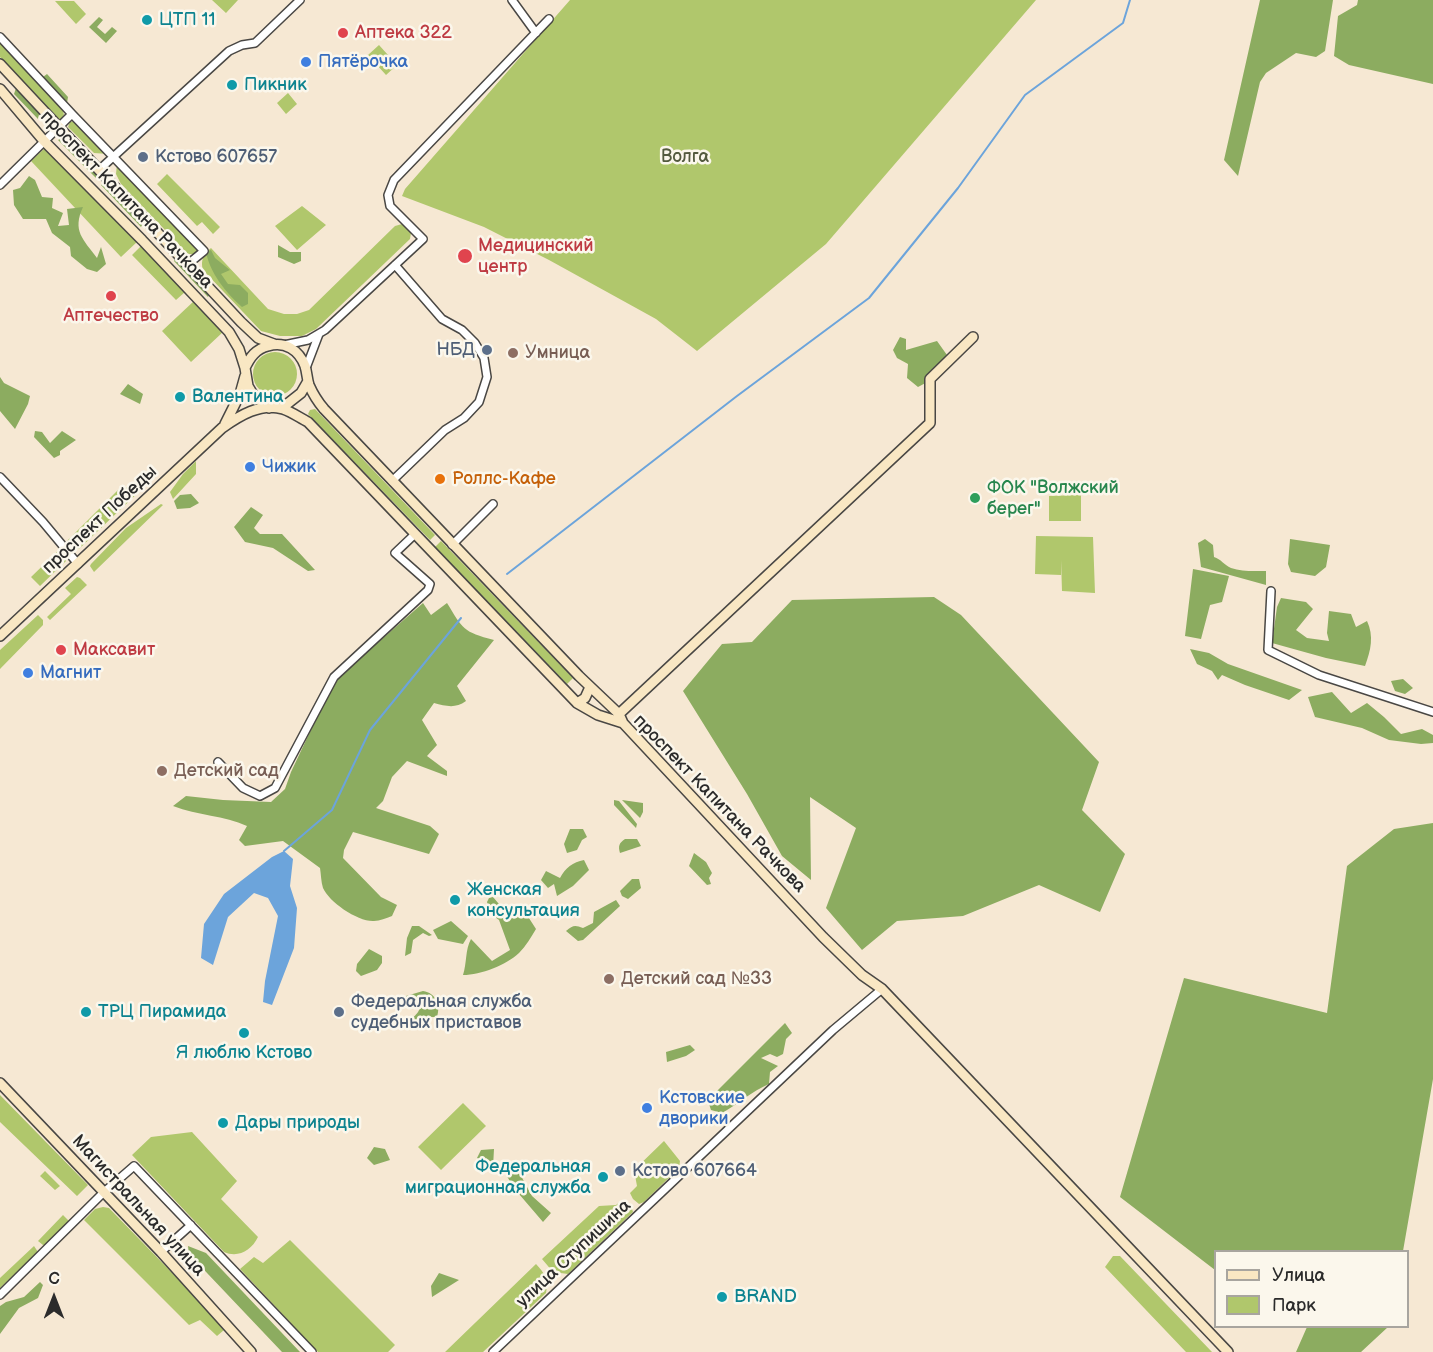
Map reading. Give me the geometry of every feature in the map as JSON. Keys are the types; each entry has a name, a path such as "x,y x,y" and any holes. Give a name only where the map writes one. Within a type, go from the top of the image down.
{"street":[{"path":"100,169 228,51 255,43 300,0"},
{"path":"512,0 536,33"},
{"path":"222,428 240,394 245,371 254,352 279,344 301,342 319,334 423,239 390,206 388,195 394,180 549,20"},
{"path":"0,37 204,251 188,264"},
{"path":"0,64 241,322 258,338 294,350 306,368 308,381 324,409 621,719 930,423 930,379 973,337"},
{"name":"проспект Капитана Рачкова","path":"0,89 44,141 229,332 239,349 245,371"},
{"path":"0,185 72,114"},
{"path":"392,481 445,430 464,418 479,402 487,377 484,358 475,343 462,330 442,319 395,266"},
{"path":"229,332 241,322"},
{"path":"306,368 319,334"},
{"path":"245,371 248,386 254,396 270,408"},
{"path":"222,428 252,411 282,408 301,393 308,381"},
{"name":"проспект Капитана Рачкова","path":"282,408 308,422 577,703 598,715 621,719 823,937 862,975 882,990 1228,1352"},
{"name":"проспект Победы","path":"0,636 222,428"},
{"path":"0,477 44,522 78,564"},
{"path":"452,545 493,504"},
{"path":"219,762 243,788 260,796 274,788 334,677 428,590 430,584 396,553 415,534"},
{"path":"1271,591 1268,650 1319,675 1433,712"},
{"path":"577,703 585,698 590,687"},
{"name":"улица Ступишина","path":"493,1352 833,1030 882,990"},
{"name":"Магистральная улица","path":"0,1083 161,1252 251,1352"},
{"path":"0,1295 103,1193 134,1166 312,1352"},
{"path":"161,1252 191,1225"}],"green space":[{"path":"212,0 238,0 226,13"},
{"name":"Волга","path":"570,0 1036,0 826,244 697,351 656,319 549,260 484,227 402,196 405,189"},
{"path":"1260,0 1333,0 1325,51 1316,57 1296,53 1266,73 1260,82 1238,176 1224,160"},
{"path":"1358,0 1433,0 1433,84 1349,65 1334,56 1338,16 1357,5"},
{"path":"55,1 74,1 86,14 76,24"},
{"path":"99,17 103,20 97,27 105,34 112,27 117,31 106,43 89,27"},
{"path":"0,41 62,107 64,115 60,120 0,57"},
{"path":"379,45 397,65 386,75 368,55"},
{"path":"47,74 68,97 67,103 43,77"},
{"path":"16,88 40,110 38,119 14,94"},
{"path":"288,93 297,104 286,114 277,103"},
{"path":"76,121 108,154 94,153 68,127 70,122"},
{"path":"64,137 99,175 96,178 58,140"},
{"path":"47,146 138,241 121,257 31,161"},
{"path":"117,164 199,250 195,254 188,254 121,184 116,174"},
{"path":"167,174 220,227 213,234 202,222 197,226 157,184"},
{"path":"29,176 35,180 42,197 53,198 52,208 63,213 58,226 69,225 67,209 83,207 79,222 81,234 97,258 101,247 106,264 97,272 87,269 71,256 70,247 52,233 46,219 23,219 14,205 13,190 20,188"},
{"path":"106,182 143,223 141,227 101,185"},
{"path":"302,206 326,225 297,250 275,226"},
{"path":"402,224 411,233 410,239 316,329 302,336 280,336 261,331 203,270 202,266 203,258 211,248 268,309 284,314 297,314 309,310 395,226"},
{"path":"142,245 185,292 176,300 132,255"},
{"path":"278,245 290,252 301,252 301,261 294,264 278,257"},
{"path":"211,250 215,258 230,270 221,274 228,284 240,285 248,293 248,304 242,307 220,282 208,260 206,252"},
{"path":"176,258 210,293 208,297 174,261"},
{"path":"194,301 223,332 191,362 162,331"},
{"path":"900,337 906,339 906,350 937,341 947,355 940,374 929,372 933,379 918,387 907,378 908,364 897,358 893,350"},
{"path":"275,352 284,353 291,358 296,365 296,383 291,390 284,395 275,396 266,395 259,390 254,383 253,374 254,365 259,358 266,353"},
{"path":"0,377 4,383 30,396 15,429 0,411"},
{"path":"128,384 143,394 140,404 120,394"},
{"path":"315,409 435,535 430,540 308,414 310,410"},
{"path":"35,431 42,432 50,443 62,431 76,440 54,458 34,437"},
{"path":"196,461 196,474 173,499 170,492"},
{"path":"146,485 79,549 67,541 120,488"},
{"path":"191,494 199,503 190,508 177,509 174,501 180,495"},
{"path":"1081,495 1081,521 1049,521 1049,496"},
{"path":"161,504 163,505 94,572 91,564 126,528"},
{"path":"251,507 263,515 254,528 260,534 282,534 315,570 308,571 273,548 245,542 234,527"},
{"path":"1036,536 1093,537 1095,593 1062,591 1061,560 1061,575 1035,574"},
{"path":"1205,539 1213,545 1214,557 1229,567 1244,571 1266,571 1266,585 1201,567 1198,543"},
{"path":"1290,539 1330,545 1326,567 1315,576 1291,572 1288,564"},
{"path":"441,541 573,678 567,684 435,547"},
{"path":"62,547 66,561 40,586 31,577"},
{"path":"1193,569 1229,576 1222,602 1210,605 1201,639 1185,636"},
{"path":"77,577 87,585 50,620 47,617 71,594 65,588"},
{"path":"934,597 961,615 1099,762 1082,810 1125,854 1100,912 1039,885 963,916 897,921 862,950 826,908 856,828 810,797 811,880 782,856 747,794 683,691 722,644 752,642 792,600"},
{"path":"1281,598 1306,602 1313,609 1296,630 1307,638 1329,641 1327,633 1329,611 1351,614 1356,627 1367,621 1371,643 1365,666 1272,643 1277,607"},
{"path":"423,603 431,615 447,603 457,619 470,632 494,640 457,686 466,701 454,706 434,703 422,720 437,745 427,756 447,771 447,776 407,761 392,777 383,801 376,808 430,826 439,834 429,854 353,832 344,850 343,858 381,897 397,905 392,916 374,921 352,915 326,893 321,881 320,868 283,841 245,846 239,840 247,826 173,806 186,796 271,802 285,789 334,681"},
{"path":"38,615 43,620 43,625 0,669 0,650"},
{"path":"1190,649 1209,653 1228,664 1302,690 1289,700 1222,675 1218,680 1212,671 1197,664"},
{"path":"1403,679 1413,688 1405,694 1395,691 1391,681"},
{"path":"1332,692 1351,713 1367,703 1401,734 1422,729 1433,735 1433,743 1421,744 1389,740 1362,728 1315,717 1308,697"},
{"path":"614,800 619,801 637,824 636,828 614,805"},
{"path":"622,800 643,803 640,818"},
{"path":"1433,823 1433,1079 1403,1250 1214,1250 1214,1269 1120,1197 1184,978 1327,1013 1347,866 1394,829"},
{"path":"570,829 583,829 587,837 582,840 577,850 567,853 564,844"},
{"path":"625,839 637,839 641,846 620,853 619,845"},
{"path":"694,853 706,862 712,873 709,878 711,884 707,885 689,866"},
{"path":"584,860 589,870 573,886 557,896 554,884 548,888 541,880 546,871 560,878 570,866"},
{"path":"632,879 639,879 641,888 628,899 622,896 620,891"},
{"path":"493,897 510,917 518,912 527,915 536,929 522,950 507,962 485,971 463,975 471,939 492,961 510,950 499,920 491,914 487,902"},
{"path":"616,900 620,906 583,940 578,941 566,931 572,927 583,928 593,923 594,912"},
{"path":"451,921 468,936 463,944 438,939 433,930"},
{"path":"412,926 419,926 432,935 423,933 413,940 411,953 405,956 407,938"},
{"path":"369,949 382,956 382,963 377,970 361,976 356,971 357,964"},
{"path":"423,991 431,994 436,1000 437,1017 426,1017 419,1026 411,1027 406,1023 419,1010 419,999 403,1002 406,996"},
{"path":"785,1023 792,1033 786,1039 783,1054 777,1057 770,1054 761,1058 778,1066 770,1072 769,1084 722,1113 711,1110 708,1101"},
{"path":"690,1045 695,1050 686,1056 667,1062 666,1052"},
{"path":"0,1095 88,1185 77,1196 0,1122"},
{"path":"463,1103 486,1126 441,1170 418,1147"},
{"path":"192,1132 237,1181 221,1199 258,1237 244,1252 229,1254 224,1252 132,1155 151,1137"},
{"path":"664,1141 680,1161 679,1168 644,1202 639,1204 630,1193 637,1186 634,1170"},
{"path":"374,1147 385,1149 390,1160 374,1165 367,1158"},
{"path":"494,1149 493,1167 477,1158 481,1150"},
{"path":"502,1167 520,1174 532,1196 551,1213 543,1222 513,1187"},
{"path":"45,1171 60,1186 55,1190 40,1176"},
{"path":"622,1200 629,1204 633,1212 568,1274 553,1272 542,1259 599,1206 616,1205"},
{"path":"109,1208 216,1318 224,1330 217,1336 200,1320 189,1325 84,1220 95,1209"},
{"path":"63,1215 69,1221 45,1245 38,1241"},
{"path":"290,1240 395,1345 388,1352 318,1352 240,1269 254,1257 263,1263"},
{"path":"34,1246 38,1252 0,1288 0,1278"},
{"path":"188,1246 206,1253 300,1352 282,1352 189,1254"},
{"path":"1113,1256 1120,1256 1212,1352 1186,1352 1105,1267"},
{"path":"536,1264 546,1277 546,1293 483,1352 445,1352"},
{"path":"439,1273 459,1280 432,1297 431,1286"},
{"path":"40,1282 43,1285 38,1298 19,1308 0,1334 0,1306 24,1297"},
{"path":"1306,1328 1387,1328 1361,1352 1296,1352"}],"water":[{"path":"284,851 293,859 290,886 297,908 294,948 272,1005 263,1002 278,916 268,898 254,893 228,917 213,965 201,958 204,924 224,894 272,857"}],"waterway":[{"path":"507,574 737,396 869,298 958,188 1025,95 1123,23 1130,0"},
{"path":"284,851 332,810 370,730 461,618"}],"place":[{"name":"ЦТП 11","path":"147,20"},
{"name":"Аптека 322","path":"343,33"},
{"name":"Пятёрочка","path":"306,62"},
{"name":"Пикник","path":"232,85"},
{"name":"Кстово 607657","path":"143,157"},
{"name":"Медицинский центр","path":"465,256"},
{"name":"Аптечество","path":"111,296"},
{"name":"НБД","path":"487,350"},
{"name":"Умница","path":"513,353"},
{"name":"Валентина","path":"180,397"},
{"name":"Чижик","path":"250,467"},
{"name":"Роллс-Кафе","path":"440,479"},
{"name":"ФОК \"Волжский берег\"","path":"975,498"},
{"name":"Максавит","path":"61,650"},
{"name":"Магнит","path":"28,673"},
{"name":"Детский сад","path":"162,771"},
{"name":"Женская консультация","path":"455,900"},
{"name":"Детский сад №33","path":"609,979"},
{"name":"ТРЦ Пирамида","path":"86,1012"},
{"name":"Федеральная служба судебных приставов","path":"339,1012"},
{"name":"Я люблю Кстово","path":"244,1033"},
{"name":"Кстовские дворики","path":"647,1108"},
{"name":"Дары природы","path":"223,1123"},
{"name":"Кстово 607664","path":"620,1171"},
{"name":"Федеральная миграционная служба","path":"603,1177"},
{"name":"BRAND","path":"722,1297"}]}
